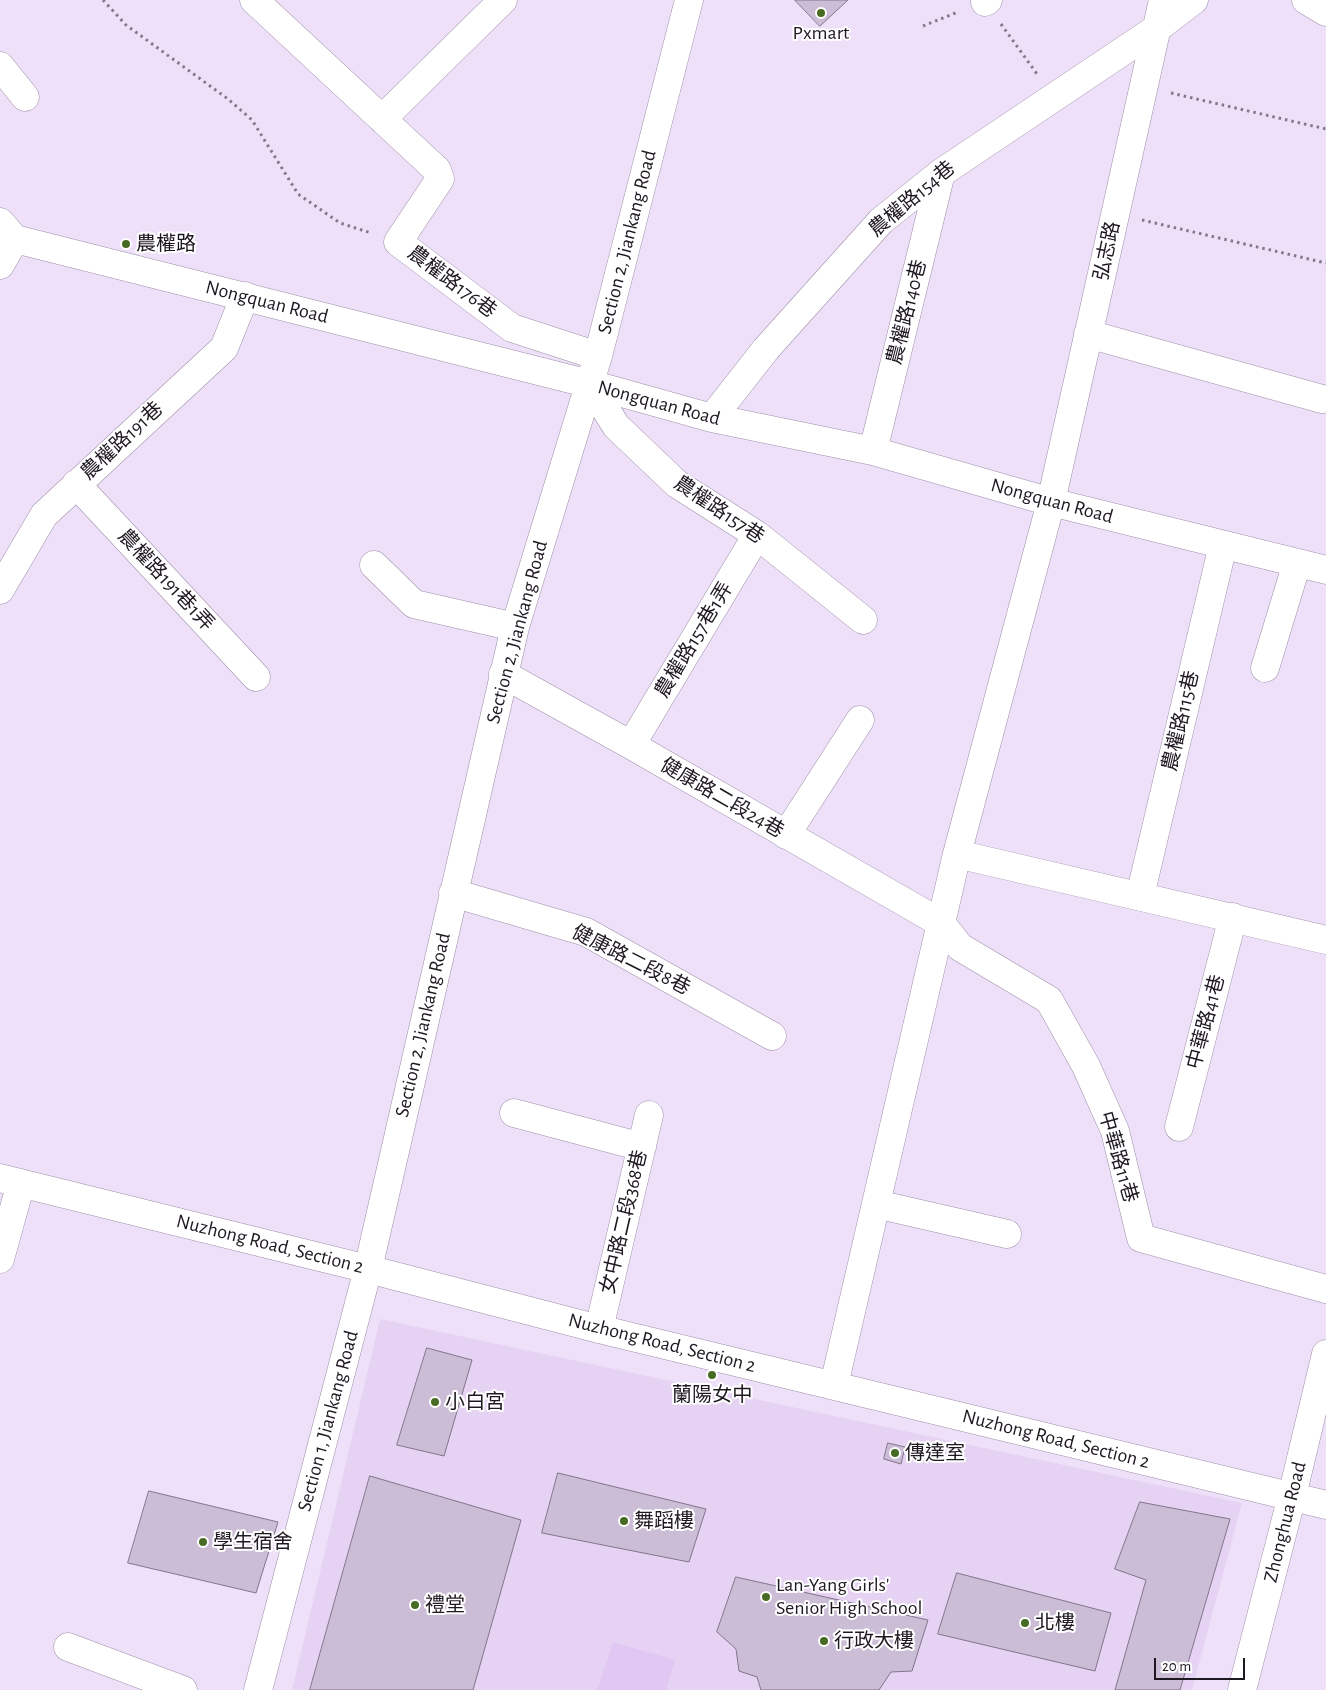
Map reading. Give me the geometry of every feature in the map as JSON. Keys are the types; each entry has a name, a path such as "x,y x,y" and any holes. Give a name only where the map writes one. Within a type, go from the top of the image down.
{"street":[{"path":"254,0 382,119 503,0"},
{"name":"Section 2, Jiankang Road","path":"368,1269 503,674 515,627 598,356 689,0"},
{"name":"弘志路","path":"834,1385 957,854 1051,502 1163,0"},
{"name":"農權路154巷","path":"712,418 766,349 881,221 941,172 1156,29 1194,0"},
{"path":"1306,0 1326,12"},
{"path":"0,66 25,97"},
{"name":"農權路176巷","path":"382,119 437,170 440,178 398,242 512,328 598,356"},
{"name":"農權路140巷","path":"873,451 941,172"},
{"path":"0,265 8,230"},
{"name":"Nongquan Road","path":"8,230 245,296 590,384 712,418 873,451 1051,502 1326,570"},
{"name":"農權路191巷","path":"0,590 44,515 224,348 245,296"},
{"path":"1088,334 1322,398"},
{"name":"農權路157巷","path":"590,384 616,426 676,484 758,535 863,620"},
{"name":"農權路191巷1弄","path":"76,484 256,677"},
{"name":"農權路157巷1弄","path":"631,745 758,535"},
{"name":"農權路115巷","path":"1140,896 1223,545"},
{"path":"1265,668 1297,563"},
{"path":"374,565 414,604 515,627"},
{"name":"健康路二段24巷","path":"503,674 631,745 941,923"},
{"path":"786,835 860,720"},
{"path":"957,854 1326,940"},
{"name":"健康路二段8巷","path":"453,893 586,932 772,1036"},
{"name":"中華路41巷","path":"1179,1127 1233,917"},
{"name":"中華路11巷","path":"941,923 960,946 1049,1000 1086,1066 1115,1131 1141,1238 1326,1289"},
{"path":"514,1113 642,1147"},
{"name":"女中路二段368巷","path":"599,1329 649,1115"},
{"path":"0,1259 11,1180"},
{"name":"Nuzhong Road, Section 2","path":"11,1180 599,1329 1326,1505"},
{"path":"876,1204 1006,1234"},
{"name":"Section 1, Jiankang Road","path":"258,1690 368,1269"},
{"name":"Zhonghua Road","path":"1242,1690 1326,1354"},
{"path":"68,1647 183,1690"}],"path":[{"path":"103,0 126,25 228,99 252,120 298,194 340,223 398,242"},
{"path":"923,26 987,1 1054,97"},
{"path":"1143,87 1326,129"},
{"path":"1115,213 1326,263"}],"shaded area":[{"name":"Lan-Yang Girls' Senior High School","path":"380,1319 1242,1503 1192,1690 292,1690"},
{"path":"613,1642 675,1660 666,1690 597,1690"}],"building":[{"name":"Pxmart","path":"795,0 848,0 820,26"},
{"name":"小白宮","path":"427,1348 472,1360 444,1456 397,1445"},
{"name":"傳達室","path":"888,1443 905,1447 901,1464 884,1459"},
{"name":"舞蹈樓","path":"558,1473 706,1509 689,1562 542,1533"},
{"name":"禮堂","path":"370,1476 521,1520 473,1690 310,1690"},
{"name":"學生宿舍","path":"149,1491 278,1522 256,1593 128,1563"},
{"path":"1140,1502 1230,1519 1180,1690 1115,1690 1146,1580 1115,1569"},
{"name":"北樓","path":"957,1573 1111,1613 1095,1671 938,1634"},
{"name":"行政大樓","path":"736,1577 928,1620 912,1671 891,1672 879,1690 761,1690 757,1677 739,1671 736,1649 717,1632"}],"place":[{"name":"Pxmart","path":"821,13"},
{"name":"農權路","path":"126,244"},
{"name":"蘭陽女中","path":"712,1375"},
{"name":"小白宮","path":"435,1402"},
{"name":"傳達室","path":"895,1453"},
{"name":"舞蹈樓","path":"624,1521"},
{"name":"學生宿舍","path":"203,1542"},
{"name":"Lan-Yang Girls' Senior High School","path":"766,1597"},
{"name":"禮堂","path":"415,1605"},
{"name":"北樓","path":"1025,1623"},
{"name":"行政大樓","path":"824,1641"}]}
